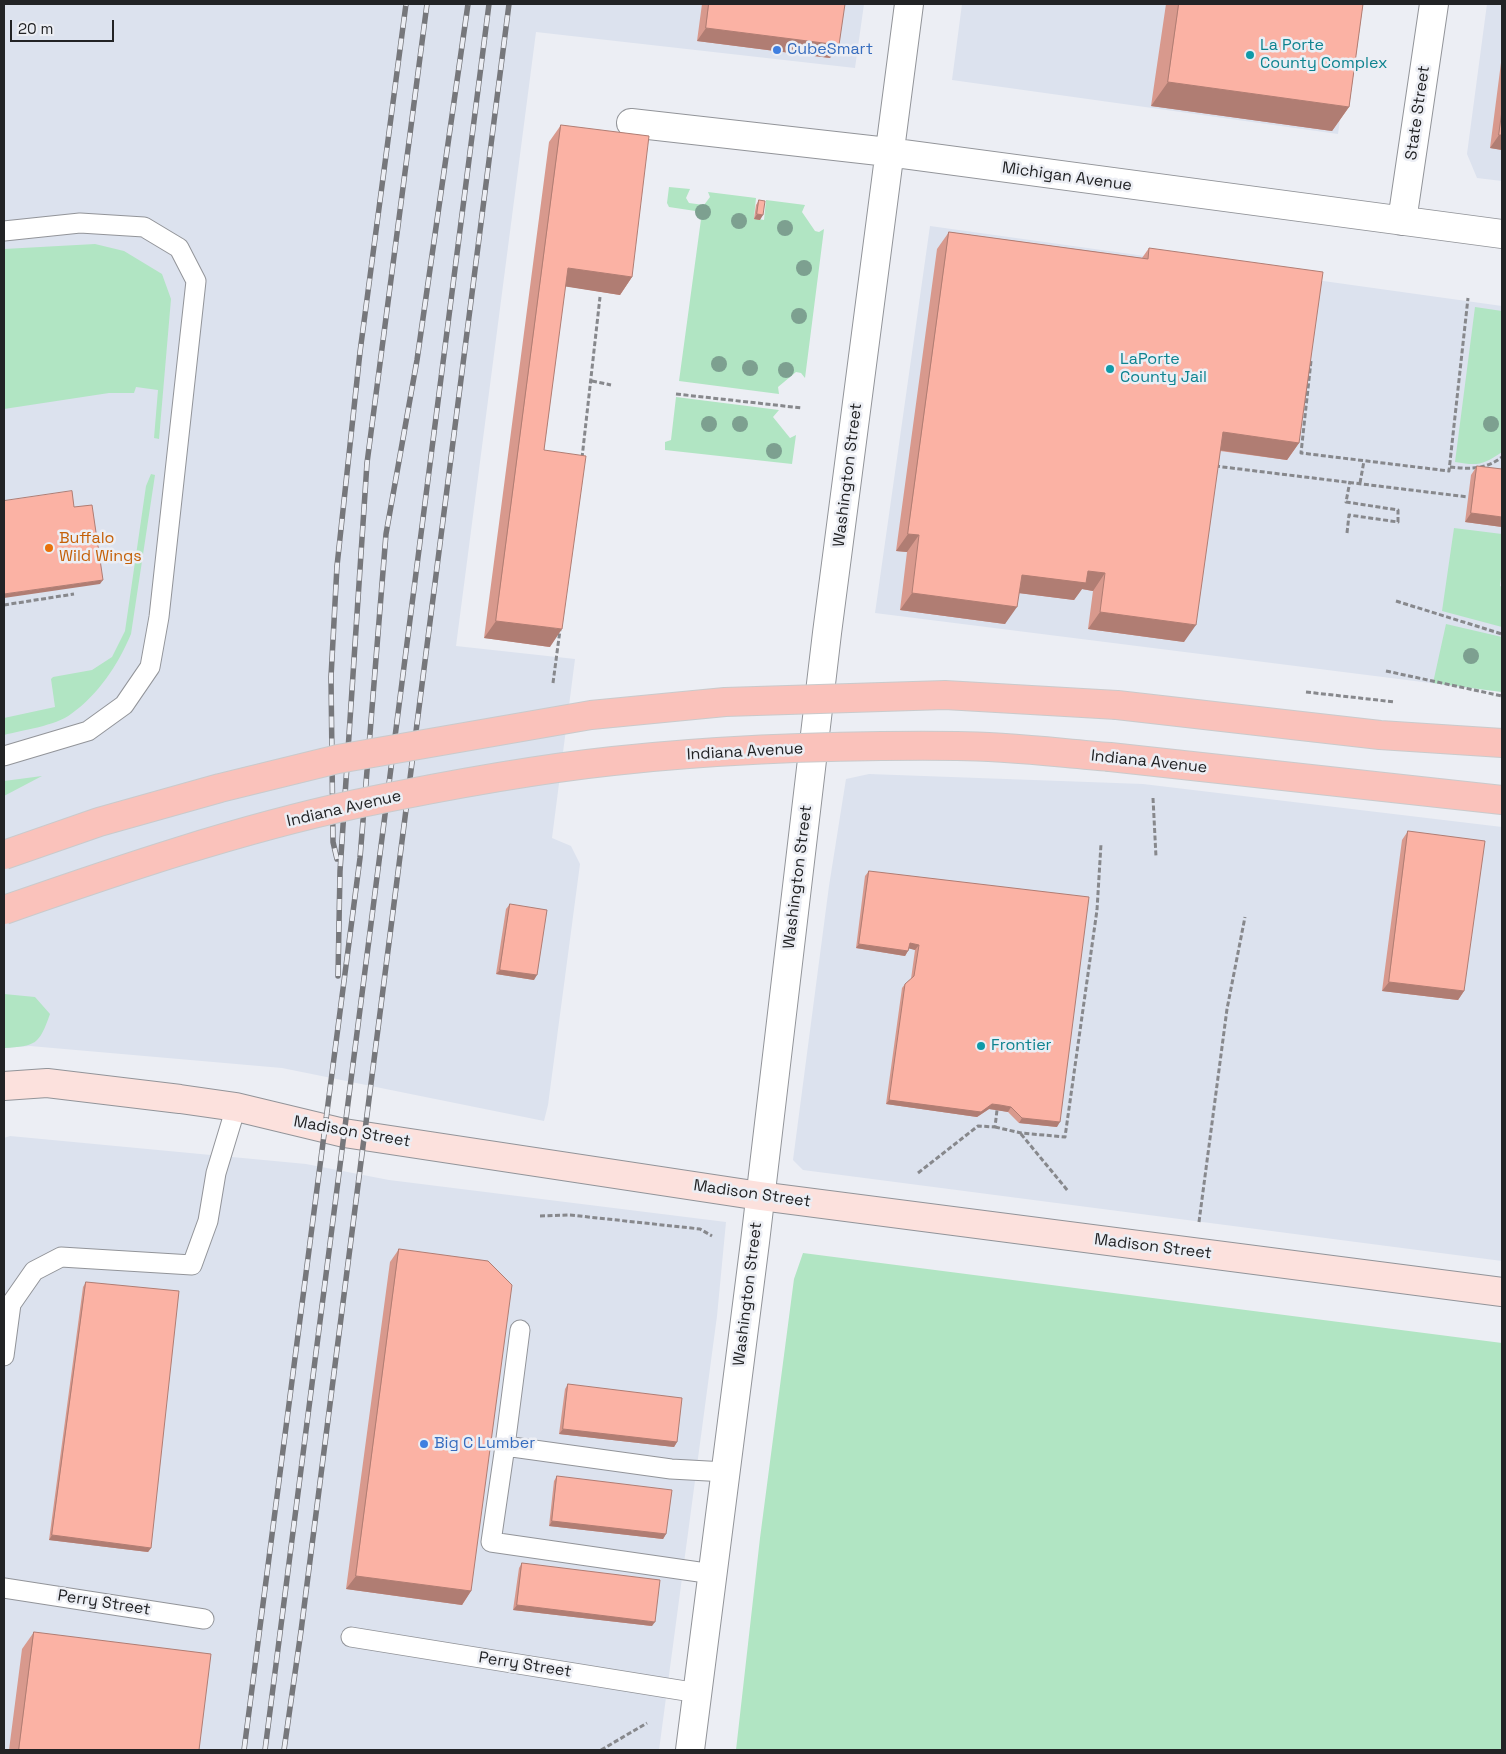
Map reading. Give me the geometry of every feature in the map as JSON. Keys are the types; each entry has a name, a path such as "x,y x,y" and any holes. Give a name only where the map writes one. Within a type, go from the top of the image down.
{"main road":[{"path":"4,855 99,822 220,788 338,759 591,715 725,702 945,695 1117,705 1380,735 1502,743"},
{"name":"Indiana Avenue","path":"4,910 110,873 242,833 354,805 465,783 611,761 747,750 959,746 1110,757 1502,800"}],"street":[{"name":"Washington Street","path":"690,1750 760,1196 827,633 888,152 900,82 909,4"},
{"name":"State Street","path":"1402,222 1434,4"},
{"name":"Michigan Avenue","path":"631,123 888,152 1502,234"},
{"name":"Madison Street","path":"4,1086 47,1083 236,1107 344,1133 760,1196 1502,1292"}],"lane":[{"path":"4,231 80,223 144,227 179,248 196,281 159,617 150,667 124,705 88,731 4,756"},
{"path":"4,1356 12,1304 34,1271 61,1257 192,1265 208,1221 216,1173 236,1107"},
{"path":"520,1330 491,1542 713,1574"},
{"path":"505,1446 671,1468 726,1472"},
{"name":"Perry Street","path":"4,1588 204,1619"},
{"name":"Perry Street","path":"351,1637 698,1693"}],"path":[{"path":"582,459 600,297"},
{"path":"1311,356 1301,453 1449,471 1468,298"},
{"path":"592,381 611,385"},
{"path":"676,394 802,408"},
{"path":"1450,467 1477,470 1493,464 1502,457"},
{"path":"1360,483 1364,461"},
{"path":"1209,466 1350,481 1468,497"},
{"path":"1347,533 1349,515 1398,522 1398,510 1346,502 1350,481"},
{"path":"4,604 74,594"},
{"path":"1396,601 1502,634"},
{"path":"553,683 561,624"},
{"path":"1386,671 1502,696"},
{"path":"1154,798 1156,857"},
{"path":"918,1173 978,1126 1021,1133 1065,1136 1097,910 1101,844"},
{"path":"1194,1252 1227,1009 1245,917"},
{"path":"995,1128 997,1110"},
{"path":"1021,1133 1068,1191"},
{"path":"540,1216 570,1215 700,1229 712,1236"},
{"path":"602,1750 647,1723"}],"shaded area":[{"path":"4,4 864,4 855,68 536,32 456,646 575,659 552,838 571,846 580,864 548,1105 544,1121 282,1068 30,1046 4,1048"},
{"path":"962,4 1356,4 1338,134 952,80"},
{"path":"1487,4 1502,4 1502,181 1477,178 1467,154"},
{"path":"930,226 1502,306 1502,692 875,613"},
{"path":"869,774 1143,784 1502,827 1502,1261 803,1170 793,1160 829,886 846,779"},
{"path":"10,1136 306,1164 389,1180 726,1222 717,1316 659,1750 4,1750 4,1138"}],"green space":[{"path":"669,187 690,189 686,198 689,203 704,205 710,197 708,192 756,198 754,218 764,220 766,200 805,205 802,212 815,231 819,232 824,229 805,378 801,373 796,372 778,387 779,394 679,381 702,212 669,207 667,203"},
{"path":"95,244 124,251 162,274 171,299 159,439 154,438 158,390 136,387 134,393 109,393 4,409 4,249"},
{"path":"1475,307 1502,311 1502,452 1485,462 1469,464 1455,462"},
{"path":"676,397 779,410 773,417 790,438 796,435 792,464 665,450 665,442 671,440"},
{"path":"151,474 155,475 131,634 120,657 98,689 71,714 48,725 4,735 4,718 55,707 51,679 53,677 92,670 112,657 125,631 146,486"},
{"path":"1454,528 1502,534 1500,586 1502,587 1502,627 1442,611"},
{"path":"1446,624 1502,637 1502,692 1433,683"},
{"path":"42,776 4,796 4,781"},
{"path":"4,994 35,997 50,1014 43,1032 30,1045 4,1048"},
{"path":"803,1253 1502,1343 1502,1750 736,1750 760,1538 794,1279"}],"building":[{"path":"709,4 845,4 839,45 706,28"},
{"name":"La Porte County Complex","path":"1179,4 1363,4 1349,107 1168,82"},
{"path":"1502,111 1502,135 1499,135"},
{"path":"561,125 649,136 632,277 568,268 544,450 586,456 562,629 496,621"},
{"path":"759,200 765,201 763,215 757,214"},
{"name":"LaPorte County Jail","path":"949,232 1148,259 1149,248 1323,272 1299,443 1223,432 1196,625 1100,612 1105,573 1088,571 1086,583 1022,575 1017,607 912,593 919,535 908,534"},
{"path":"1477,466 1502,469 1502,517 1471,513"},
{"name":"Buffalo Wild Wings","path":"72,491 74,507 92,505 103,580 4,594 4,501"},
{"path":"1408,831 1485,841 1464,991 1389,982"},
{"name":"Frontier","path":"869,871 1089,897 1060,1122 1022,1118 1011,1107 1000,1105 992,1104 981,1112 889,1100 905,984 914,976 919,945 910,943 908,951 859,944"},
{"path":"510,904 547,910 537,975 500,970"},
{"name":"Big C Lumber","path":"399,1249 488,1261 512,1285 471,1591 356,1576"},
{"path":"86,1282 179,1291 151,1548 52,1535"},
{"path":"568,1384 682,1398 677,1442 563,1429"},
{"path":"557,1476 672,1490 666,1534 552,1521"},
{"path":"522,1563 660,1580 655,1622 517,1605"},
{"path":"34,1632 211,1654 199,1750 19,1750"}],"railway":[{"path":"337,859 333,842 331,677 337,566 360,352 406,4"},
{"path":"338,976 340,871 367,463 427,4"},
{"path":"244,1750 360,858 386,534 417,360 468,4"},
{"path":"265,1750 489,4"},
{"path":"284,1750 301,1631 509,4"}],"place":[{"name":"CubeSmart","path":"777,50"},
{"name":"La Porte County Complex","path":"1250,55"},
{"name":"LaPorte County Jail","path":"1110,369"},
{"name":"Buffalo Wild Wings","path":"49,548"},
{"name":"Frontier","path":"981,1046"},
{"name":"Big C Lumber","path":"424,1444"}]}
